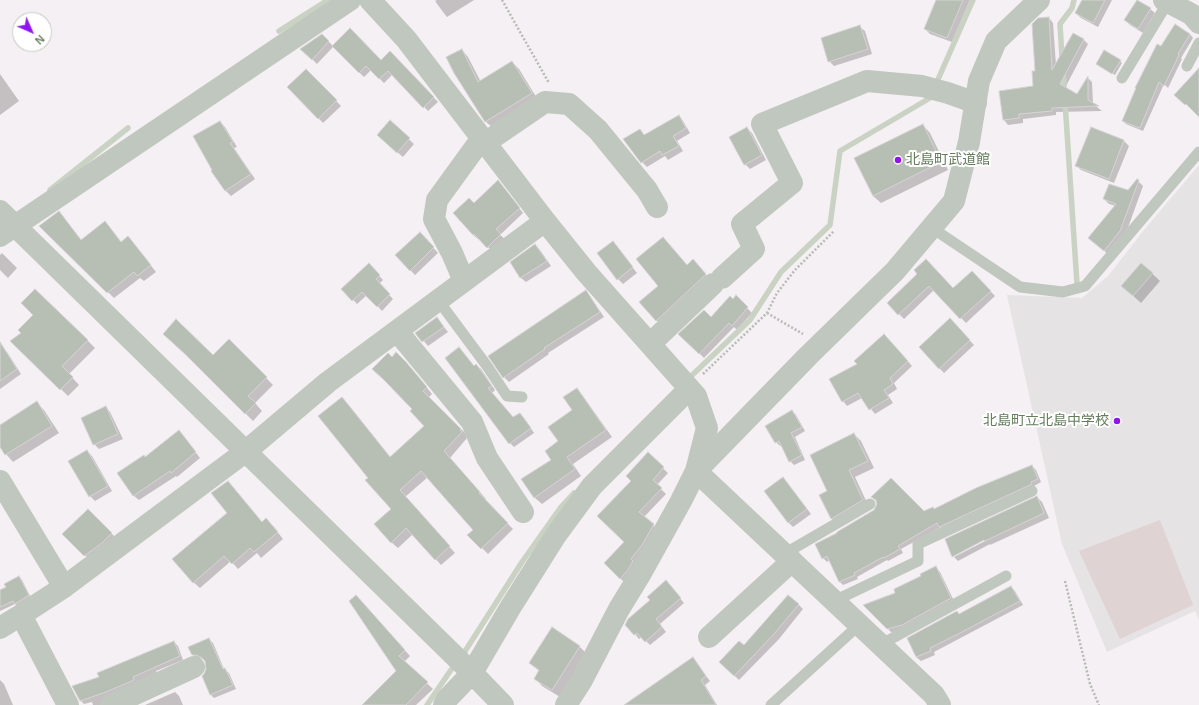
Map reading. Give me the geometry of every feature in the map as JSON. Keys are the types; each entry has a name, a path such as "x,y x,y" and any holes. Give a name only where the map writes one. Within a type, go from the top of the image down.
{"street":[{"path":"350,0 5,224 245,452 463,664 503,705"},
{"path":"370,0 406,39 545,221 586,272 696,396 707,428 696,471 681,501 619,609 582,680 566,705"},
{"path":"696,471 820,345 895,272 954,201 969,142 980,81 996,41 1038,0"},
{"path":"1166,1 1190,14 1199,23"},
{"path":"650,344 754,249 742,224 792,183 762,124 867,81 922,86 976,103"},
{"path":"464,281 452,253 434,219 437,200 483,140 545,102 569,104 598,130 647,190 657,206"},
{"path":"0,628 64,587 245,452 328,382 545,221"},
{"path":"397,331 472,422 486,458 523,512"},
{"path":"444,705 463,664 510,608 556,535 592,486 689,389"},
{"path":"696,471 934,695 940,705"},
{"path":"0,481 64,587"},
{"path":"709,638 788,558"},
{"path":"21,615 68,705"},
{"path":"110,705 194,668"}],"lane":[{"path":"1122,78 1166,1"},
{"path":"1186,66 1199,43"},
{"path":"932,228 1020,287 1063,292 1085,286 1199,152"},
{"path":"438,300 487,366 507,396 522,397"},
{"path":"834,601 918,561 918,544 1032,491"},
{"path":"788,558 870,504"},
{"path":"880,645 1006,576"},
{"path":"771,705 859,625"}],"path":[{"path":"502,0 555,94 557,102"},
{"path":"689,389 768,313 776,293 795,270 834,231"},
{"path":"768,313 820,345"},
{"path":"1065,581 1090,684 1099,705"}],"shaded area":[{"name":"北島町立北島中学校","path":"1199,165 1199,620 1195,611 1107,652 1062,544 1007,295 1082,298 1108,276 1144,230"},
{"path":"1160,520 1193,605 1120,639 1079,551"}],"building":[{"path":"936,0 963,0 947,38 924,29"},
{"path":"1082,0 1105,0 1093,23 1075,13"},
{"path":"1137,0 1151,8 1138,29 1124,20"},
{"path":"1049,17 1052,70 1073,33 1084,39 1060,84 1077,94 1088,76 1088,100 1099,106 1052,108 1052,111 1019,114 1019,118 1003,120 999,91 1033,86 1032,71 1035,71 1032,24 1038,18"},
{"path":"1175,24 1190,34 1178,54 1179,55 1164,86 1159,82 1140,128 1122,121 1135,88 1157,44 1161,46"},
{"path":"860,25 868,49 828,62 821,38"},
{"path":"350,28 381,60 390,51 434,97 423,108 388,71 379,79 366,66 359,73 332,46"},
{"path":"322,34 329,41 312,60 300,49"},
{"path":"462,49 478,82 512,61 532,93 485,122 454,73 446,57"},
{"path":"1104,50 1121,60 1112,74 1096,64"},
{"path":"1199,68 1199,117 1174,95"},
{"path":"306,69 337,100 318,119 287,87"},
{"path":"679,115 686,128 673,136 679,146 662,155 660,151 641,163 623,139 640,129 644,135"},
{"path":"390,120 410,138 397,153 377,135"},
{"path":"220,121 233,142 230,143 251,174 225,191 211,171 212,170 193,136"},
{"name":"北島町武道館","path":"923,124 941,162 873,196 854,158"},
{"path":"747,127 762,155 744,165 729,137"},
{"path":"1091,127 1124,140 1109,179 1075,166"},
{"path":"1137,179 1139,180 1120,231 1104,251 1088,238 1116,204 1103,199 1109,184 1128,190"},
{"path":"498,180 520,208 496,229 501,234 487,248 453,213 469,198 474,203"},
{"path":"59,211 81,240 105,221 121,242 128,236 151,265 137,276 134,272 107,293 39,226"},
{"path":"420,232 434,247 410,271 395,255"},
{"path":"663,237 687,265 693,259 706,274 656,321 639,302 658,286 636,259"},
{"path":"613,241 633,267 617,280 597,253"},
{"path":"535,244 547,261 520,278 510,262"},
{"path":"926,259 953,288 972,271 991,291 960,319 929,286 898,315 887,303 917,274 914,270"},
{"path":"369,263 380,275 376,279 390,294 377,307 362,292 352,301 341,289"},
{"path":"1141,263 1153,273 1133,296 1121,286"},
{"path":"35,289 88,340 62,366 73,377 60,390 10,341 21,333 18,330 33,315 21,303"},
{"path":"586,290 600,312 544,348 545,349 503,378 488,356"},
{"path":"736,295 748,307 732,326 729,323 699,354 678,334 704,310 711,317 730,296 733,299"},
{"path":"437,317 444,327 422,342 415,333"},
{"path":"950,318 970,340 939,369 919,347"},
{"path":"176,319 213,355 229,339 267,377 248,396 256,403 245,414 163,334"},
{"path":"884,334 908,361 890,378 893,384 884,390 889,398 869,410 858,393 842,402 829,379 857,364 854,361"},
{"path":"0,342 17,369 0,381"},
{"path":"459,347 474,366 476,364 492,386 488,388 513,417 520,413 531,428 509,444 445,358"},
{"path":"396,352 427,387 423,391 461,429 460,430 462,432 444,451 480,492 479,493 508,523 481,549 467,535 473,530 421,471 400,490 450,546 435,560 406,528 391,543 374,524 391,509 365,480 368,478 318,416 342,397 390,457 424,426 410,411 412,409 372,369 388,353 392,357"},
{"path":"577,388 606,430 567,457 575,469 534,498 521,479 551,460 545,451 558,441 548,427 572,410 563,397"},
{"path":"37,401 52,426 5,455 0,447 0,425"},
{"path":"106,406 118,434 93,445 81,418"},
{"path":"792,410 802,427 791,433 802,455 789,462 779,441 775,443 765,426"},
{"path":"179,430 196,452 171,473 170,471 133,496 117,473 144,455 145,457"},
{"path":"854,433 868,461 849,470 863,500 831,519 819,495 827,491 810,455"},
{"path":"87,450 108,486 89,497 68,461"},
{"path":"648,452 664,467 653,480 662,488 639,512 654,524 642,545 631,559 633,561 627,571 620,579 604,563 624,542 597,516 631,481 626,476"},
{"path":"1032,465 1038,479 1031,482 1032,484 939,527 937,523 898,546 900,549 854,573 855,575 839,582 827,556 822,559 815,544 837,533 874,510 877,504 876,500 871,497 891,478 924,511 933,507 934,509 976,488"},
{"path":"783,477 807,509 788,523 764,491"},
{"path":"228,481 262,522 266,518 278,532 254,552 250,548 232,564 224,556 193,583 172,559 227,513 211,493"},
{"path":"1037,496 1044,513 985,541 984,540 952,557 945,539"},
{"path":"88,509 112,533 102,543 84,556 62,534"},
{"path":"936,566 951,598 902,625 887,629 863,605 895,593 894,589 921,576 920,574"},
{"path":"19,576 29,595 15,604 13,601 0,607 0,590 6,587 4,584"},
{"path":"666,580 681,598 656,619 662,627 645,642 637,633 634,635 625,625 628,619 650,600 647,597"},
{"path":"1011,586 1020,601 930,648 931,651 916,657 907,638 957,611 959,614"},
{"path":"356,595 405,650 399,656 428,682 406,705 362,705 396,671 349,601"},
{"path":"788,595 799,604 774,634 734,676 719,662 739,641 744,645"},
{"path":"552,627 580,646 552,690 534,679 539,670 529,663"},
{"path":"209,638 223,669 225,668 233,685 210,695 202,676 206,669 205,661 201,657 192,655 188,647"},
{"path":"174,641 180,656 133,677 134,680 80,701 72,686 99,677 97,673"},
{"path":"693,657 706,676 701,680 716,705 624,705"}],"waterway":[{"path":"279,31 328,0"},
{"path":"936,84 973,0"},
{"path":"1062,58 1060,24 1072,8 1074,0"},
{"path":"1063,71 1077,284"},
{"path":"687,380 750,320 781,272 830,225 840,151 930,98 932,94"},
{"path":"50,190 128,128"},
{"path":"462,656 522,562 561,507 574,493"},
{"path":"427,705 455,664"}],"place":[{"name":"北島町武道館","path":"898,160"},
{"name":"北島町立北島中学校","path":"1117,421"}]}
